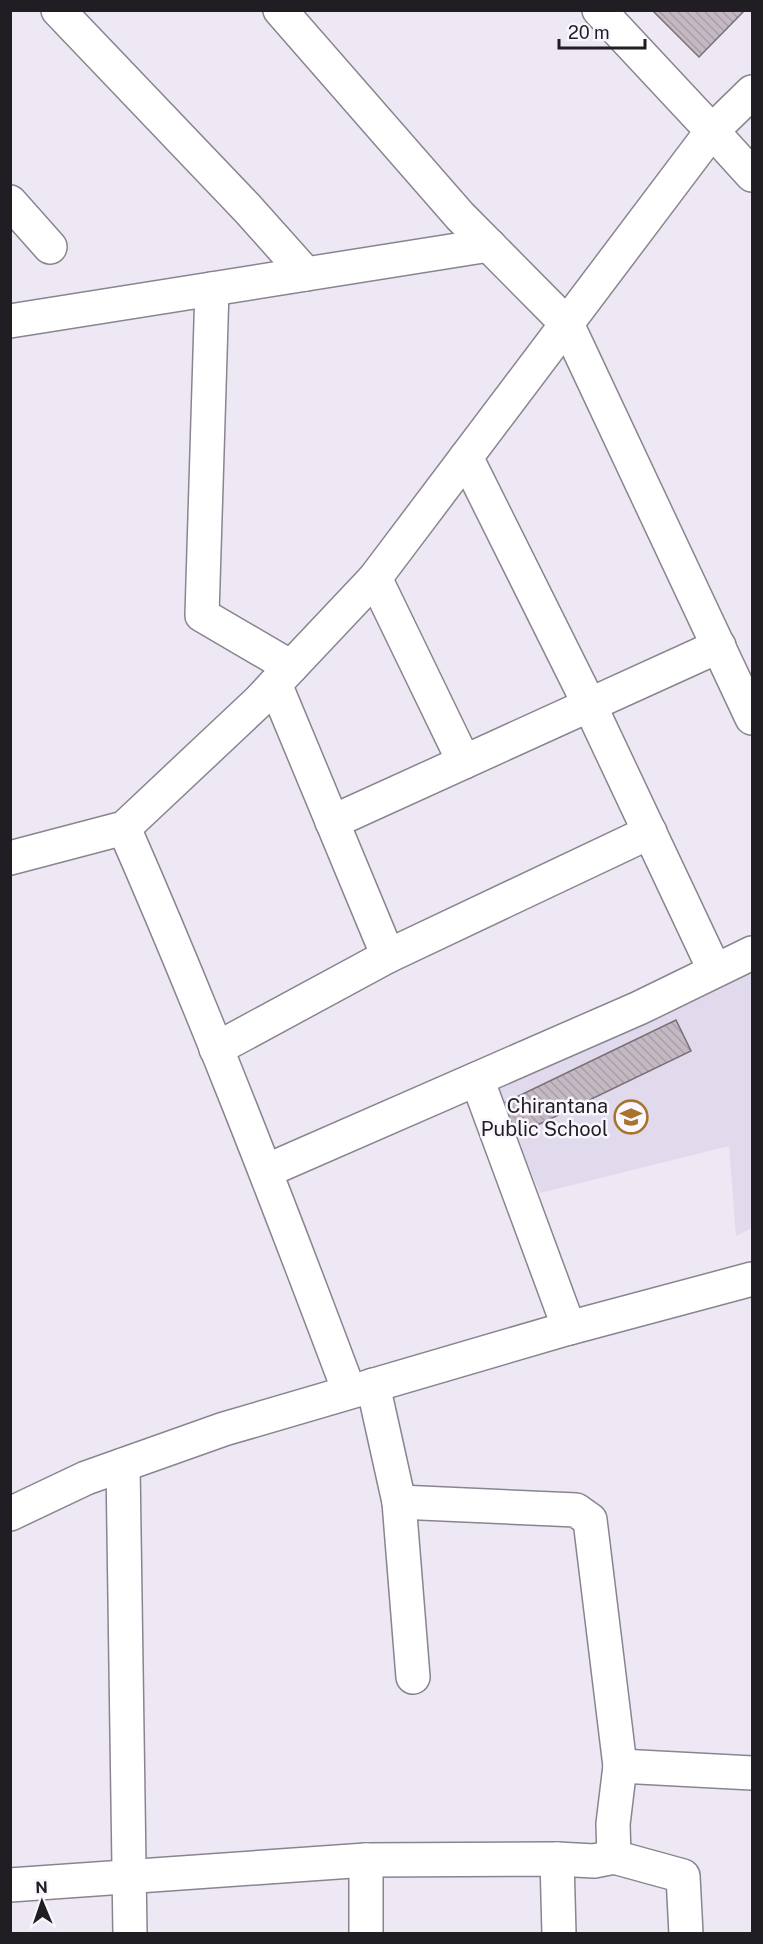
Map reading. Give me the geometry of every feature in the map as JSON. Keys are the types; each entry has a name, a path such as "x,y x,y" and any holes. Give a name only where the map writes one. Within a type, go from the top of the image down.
{"street":[{"path":"58,10 117,75 247,207 306,274"},
{"path":"280,10 460,216 567,324 753,718"},
{"path":"599,10 753,175"},
{"path":"10,858 124,828 283,675 375,578 712,131 753,92"},
{"path":"10,202 50,247"},
{"path":"10,321 489,245"},
{"path":"212,289 202,615 283,675 332,822 388,956"},
{"path":"466,458 590,705 714,969"},
{"path":"375,578 464,762"},
{"path":"332,822 719,646"},
{"path":"124,828 177,950 266,1171 361,1388 399,1502 413,1677"},
{"path":"216,1049 388,956 650,832"},
{"path":"266,1171 639,1008 714,969 753,953"},
{"path":"477,1079 569,1328"},
{"path":"10,1514 86,1478 224,1429 569,1328 753,1279"},
{"path":"123,1465 130,1934"},
{"path":"399,1502 576,1509 590,1520 620,1766 613,1824 614,1857"},
{"path":"620,1766 753,1773"},
{"path":"10,1885 366,1860 557,1859 594,1861 614,1857 683,1876 686,1934"},
{"path":"557,1859 559,1934"},
{"path":"366,1860 366,1934"}],"shaded area":[{"name":"Chirantana Public School","path":"752,973 752,1228 736,1236 729,1146 540,1193 496,1089"}],"building":[{"path":"652,10 745,10 699,57"},
{"path":"676,1020 691,1051 517,1135 502,1104"}],"place":[{"name":"Chirantana Public School","path":"631,1117"}]}
